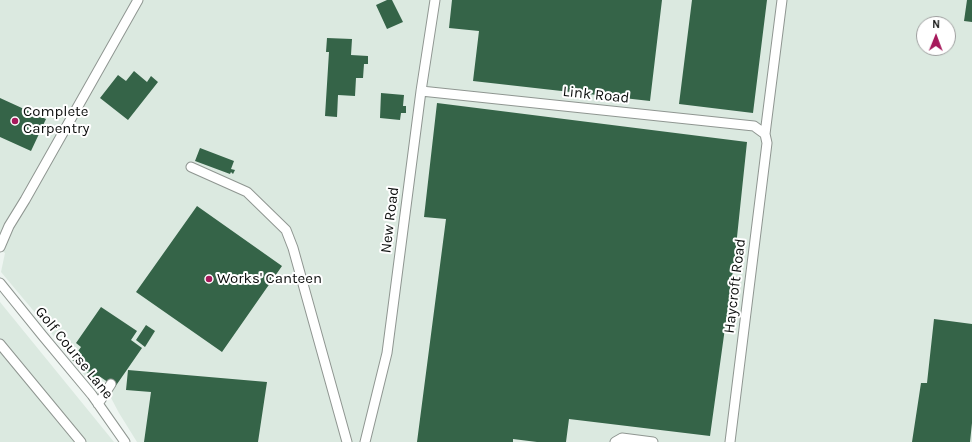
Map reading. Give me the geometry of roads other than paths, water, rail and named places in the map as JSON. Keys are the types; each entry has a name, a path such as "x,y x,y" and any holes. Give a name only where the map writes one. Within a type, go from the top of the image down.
{"lane":[{"path":"0,247 9,226 138,0"},
{"name":"New Road","path":"365,442 387,353 434,0"},
{"name":"Haycroft Road","path":"730,442 767,143 765,134 782,0"},
{"name":"Link Road","path":"421,91 754,126 765,134"},
{"path":"191,167 247,192 286,230 293,248 347,442"},
{"name":"Golf Course Lane","path":"0,283 92,395 125,442"},
{"path":"0,344 81,442"},
{"path":"98,404 111,384"},
{"path":"615,442 622,438 653,442"}],"place":[{"name":"Complete Carpentry","path":"15,121"},
{"name":"Works' Canteen","path":"209,279"}]}
